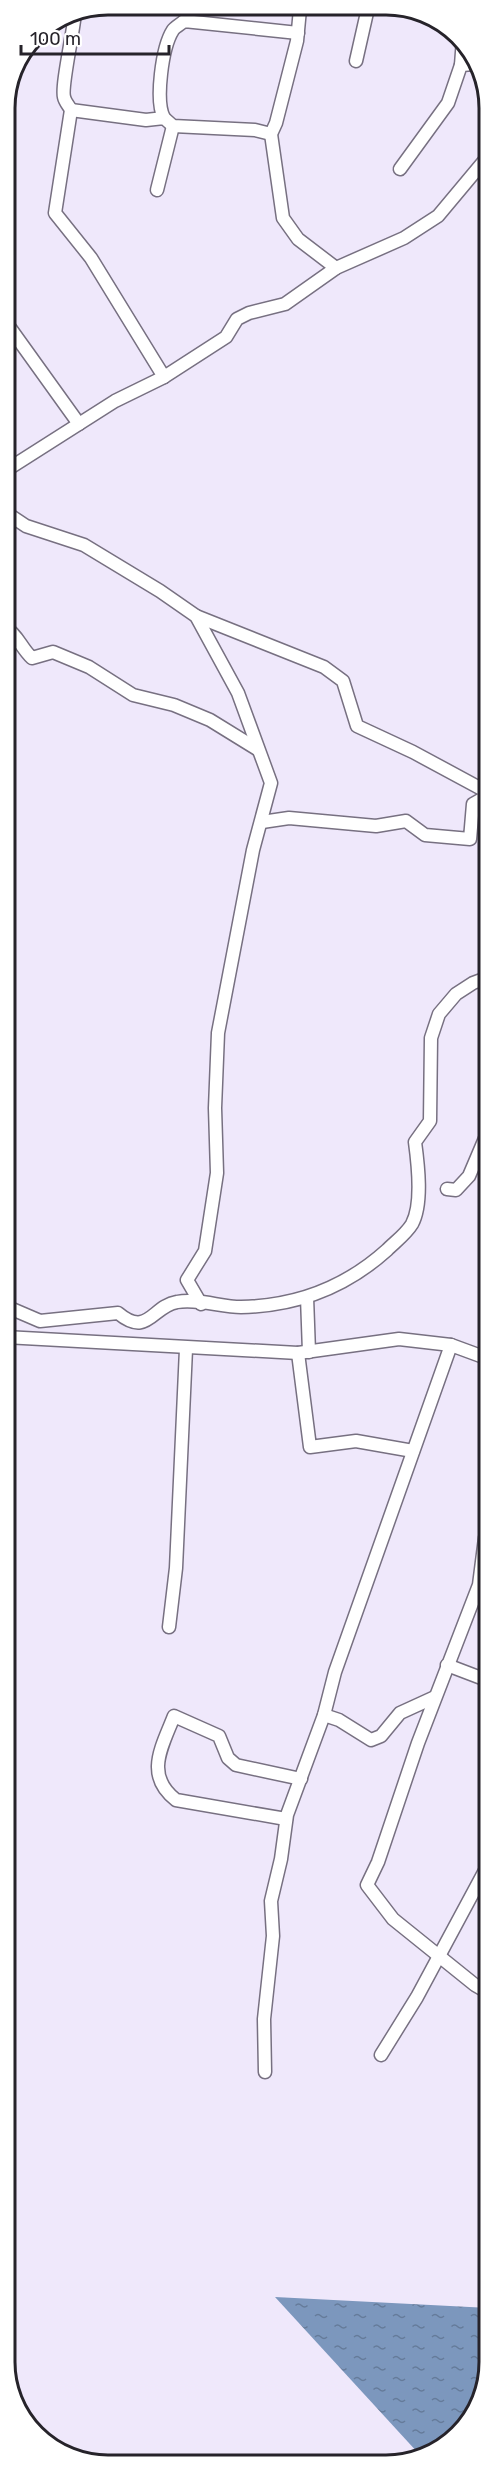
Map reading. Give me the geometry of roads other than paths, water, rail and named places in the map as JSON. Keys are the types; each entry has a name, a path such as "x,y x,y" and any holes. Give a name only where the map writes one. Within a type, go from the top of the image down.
{"street":[{"path":"300,15 298,33 281,106 271,134 283,218 298,239 336,268"},
{"path":"356,61 367,15"},
{"path":"157,190 168,122 159,108 166,50 173,30 184,21 298,33"},
{"path":"74,22 63,86 64,97 71,110 55,213 91,258 164,377"},
{"path":"400,169 448,103 461,54"},
{"path":"460,65 468,64"},
{"path":"71,110 146,120 255,130 271,134"},
{"path":"15,465 115,400 164,377 226,337 237,319 249,313 285,304 336,268 404,238 438,216 479,167"},
{"path":"15,335 79,424"},
{"path":"15,519 26,526 84,545 160,591 196,616 324,667 343,681 357,726 413,752 479,788"},
{"path":"196,616 238,693 271,783 253,850 218,1034 215,1108 218,1173 206,1251 187,1280 201,1304"},
{"path":"15,634 23,650 32,658 53,652 89,667 133,695 174,705 210,720 257,749"},
{"path":"262,822 289,818 376,826 406,821 425,835 470,839 473,804 479,800"},
{"path":"15,1310 40,1321 118,1313 128,1322 144,1323 175,1302 249,1306 307,1297 333,1288 368,1266 413,1223 420,1173 415,1142 430,1121 433,1099 429,1075 433,1030 439,1014 449,1000 479,981"},
{"path":"447,1189 456,1190 469,1176 479,1152"},
{"path":"307,1297 304,1353 310,1447 356,1441 413,1451"},
{"path":"15,1339 186,1349 304,1353 399,1339 451,1345 479,1355"},
{"path":"265,2072 264,2019 273,1936 271,1901 281,1859 286,1818 324,1715 335,1671 451,1345"},
{"path":"170,1627 176,1568 186,1349"},
{"path":"479,1584 435,1697 378,1862 367,1885 393,1919 479,1986"},
{"path":"447,1665 479,1677"},
{"path":"324,1715 339,1720 371,1740 381,1736 400,1713 435,1697"},
{"path":"286,1818 177,1800 165,1791 157,1773 159,1753 174,1716 219,1736 228,1758 236,1765 301,1779"},
{"path":"381,2055 439,1957 479,1882"}],"water":[{"path":"275,2297 479,2307 479,2368 472,2398 467,2409 443,2436 415,2450"}]}
